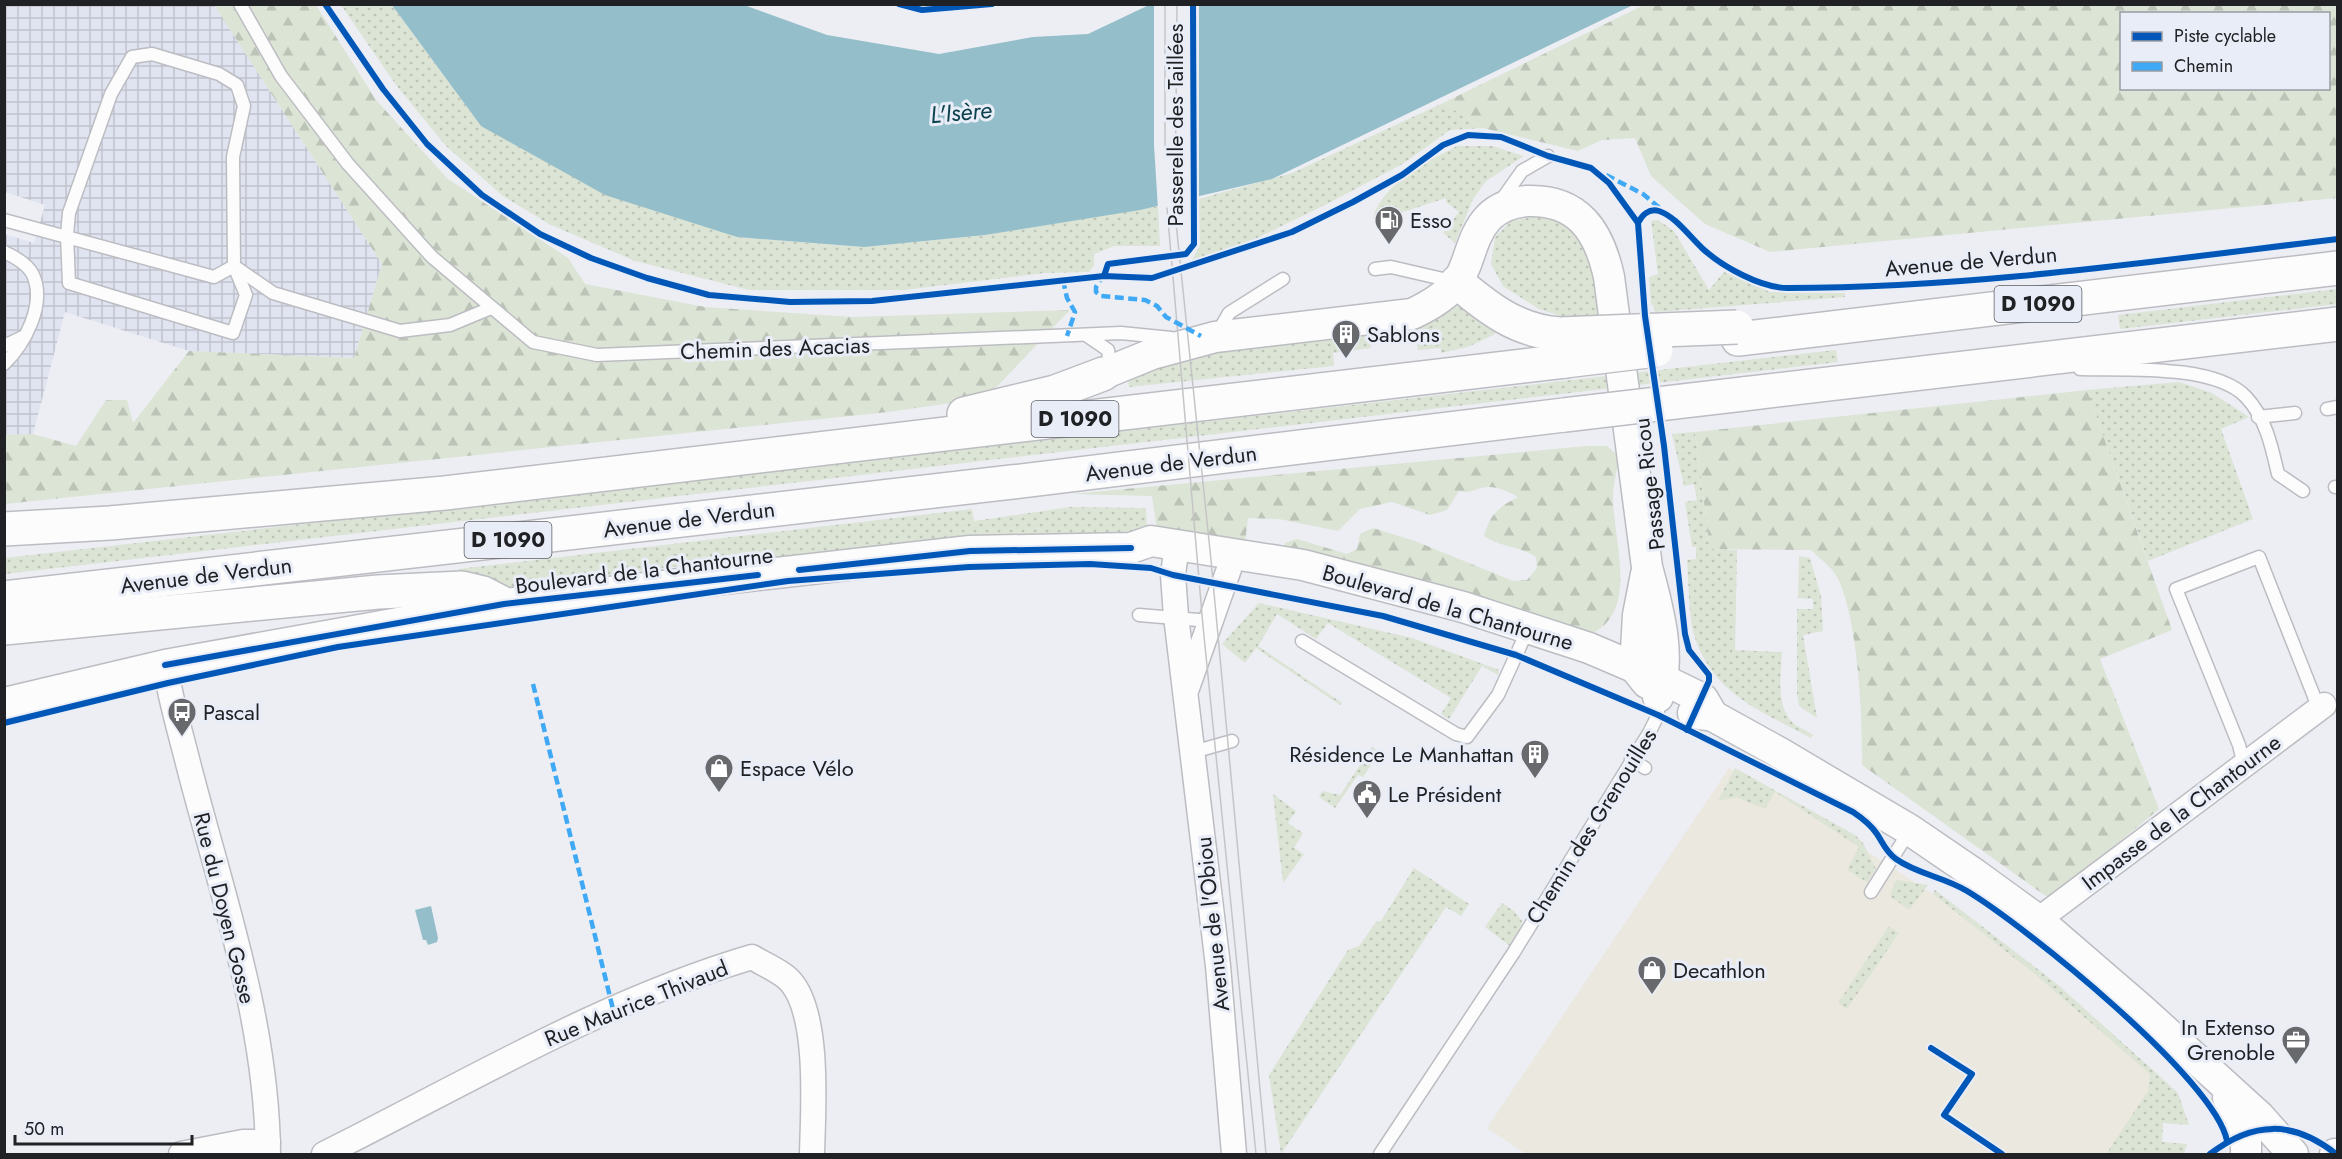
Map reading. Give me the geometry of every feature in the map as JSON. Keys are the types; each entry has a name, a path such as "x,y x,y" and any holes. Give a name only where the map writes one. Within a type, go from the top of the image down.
{"main road":[{"name":"D 1090","path":"4,540 110,523 445,493 815,448 1563,348 1986,310 2337,268"},
{"path":"1457,282 1482,303 1513,323 1540,333 1563,348"},
{"name":"Avenue de Verdun","path":"4,598 1022,481 2337,324"},
{"path":"815,448 1055,392 1103,374"},
{"path":"4,529 110,523"},
{"path":"4,628 378,592 462,588 483,593 504,604"}],"street":[{"name":"Passage Ricou","path":"1490,216 1506,206 1521,202 1553,202 1582,217 1600,247 1609,277 1647,567"},
{"path":"1457,282 1469,249 1490,216"},
{"name":"Chemin des Acacias","path":"1215,337 1412,314 1429,306 1457,282"},
{"path":"1103,374 1152,354 1215,337"},
{"name":"Boulevard de la Chantourne","path":"4,703 165,665 504,604 970,550 1131,548 1151,541 1177,552 1230,561 1303,566 1399,588 1524,637 1578,663 1661,689 1696,714 1713,716 1910,830 2038,920 2140,1008 2259,1116 2293,1155"},
{"name":"Avenue de l'Obiou","path":"1177,552 1173,575 1176,616 1218,966 1234,1155"},
{"name":"Avenue de l'Obiou","path":"1185,693 1230,561"},
{"path":"1647,567 1638,615 1635,668 1661,689"},
{"path":"1647,567 1659,611 1661,689"},
{"path":"1589,648 1607,643 1638,615"},
{"name":"Boulevard de la Chantourne","path":"1524,637 1589,648 1635,668"},
{"name":"Rue du Doyen Gosse","path":"165,665 206,834 247,981 265,1101 268,1148"},
{"name":"Impasse de la Chantourne","path":"2038,920 2321,707"},
{"name":"Rue Maurice Thivaud","path":"324,1155 551,1036 695,974 752,957 791,981 807,1014 813,1060 812,1155"},
{"name":"Boulevard de la Chantourne","path":"2217,1080 2246,1132 2246,1155"},
{"path":"181,1155 243,1142 268,1148"},
{"path":"2261,1155 2284,1155"}],"lane":[{"name":"Chemin des Acacias","path":"240,4 281,76 348,164 432,257 533,342 597,355 1085,334 1121,333 1160,338 1215,337"},
{"path":"152,54 219,74 237,85 244,106 233,157 234,266 246,295 233,333 69,283 67,235 69,213 111,94 132,57 152,54"},
{"path":"1490,216 1522,171 1548,156"},
{"path":"4,220 67,235 214,277 234,266"},
{"path":"4,252 19,259 33,274 37,303 25,336 13,356 4,364"},
{"path":"234,266 273,293 400,331 450,325 491,308"},
{"path":"1375,268 1391,267 1457,282"},
{"path":"1215,337 1229,313 1283,279"},
{"path":"1085,334 1108,350 1109,358 1103,374"},
{"path":"4,346 25,336"},
{"path":"1986,366 2186,372 2232,386 2248,398 2269,436 2278,474 2303,491"},
{"path":"2258,417 2295,413"},
{"path":"2244,765 2239,745 2176,589 2259,557 2321,707"},
{"path":"1139,615 1176,616 1210,621"},
{"path":"1302,641 1456,734 1467,737 1498,695 1524,637"},
{"name":"Chemin des Grenouilles","path":"1380,1155 1514,952 1654,724 1658,715 1661,689"},
{"path":"1193,752 1232,741"},
{"path":"1631,759 1645,768"},
{"path":"1871,892 1910,830"}],"shaded area":[{"path":"5,5 214,5 382,264 354,358 189,351 65,312 33,434 5,435 4,234 34,243 45,205 5,192"},
{"path":"1729,768 1774,791 1933,894 1999,944 2139,1063 2151,1074 2148,1091 2162,1142 2162,1154 1526,1154 1487,1128"}],"green space":[{"path":"214,5 316,5 376,100 448,179 568,258 585,284 705,307 852,317 1070,310 986,398 888,412 5,504 4,435 33,434 76,446 106,400 127,400 133,423 189,351 354,358 382,264"},
{"path":"341,5 392,5 481,126 737,237 864,247 985,235 1158,206 1160,246 1114,246 1094,254 1094,266 1089,272 1044,273 904,290 749,290 635,261 549,224 503,196 446,146 396,85"},
{"path":"1644,5 2337,5 2337,198 1770,252 1705,224 1651,176 1635,138 1602,140 1578,151 1483,128 1443,103"},
{"path":"1443,103 1483,128 1450,130 1404,163 1329,203 1253,240 1189,266 1200,245 1199,199 1292,173"},
{"path":"1457,146 1492,146 1524,156 1486,181 1473,199 1455,243 1443,233 1459,212 1446,202 1446,198 1379,220 1373,217 1379,205 1396,184"},
{"path":"1535,216 1560,220 1583,241 1599,278 1606,319 1576,321 1539,309 1503,286 1491,264 1495,237 1511,221"},
{"path":"1658,220 1674,231 1709,290 1724,272 1770,292 1845,293 1845,297 1655,312 1651,305 1649,277 1658,274 1651,221"},
{"path":"2337,289 2337,304 2120,329 2118,315"},
{"path":"1458,306 1475,311 1496,324 1495,334 1468,347 1441,353 1441,348 1418,350 1412,323"},
{"path":"1369,329 1371,348 1333,353 1334,366 1129,387 1128,379 1197,351"},
{"path":"1836,350 1838,362 5,574 4,558"},
{"path":"2179,382 2212,393 2249,417 2221,429 2253,519 2148,561 2087,390"},
{"path":"2087,390 2172,630 2100,659 2159,809 2050,899 1862,765 1858,669 1850,617 1835,573 1811,550 1710,549 1695,432"},
{"path":"1695,432 1710,549 1737,550 1735,650 1782,652 1781,689 1784,707 1792,722 1813,735 1811,738 1758,710 1728,688 1704,658 1695,638 1690,610 1687,560 1696,559 1696,547 1692,547 1685,502 1697,500 1694,484 1684,486 1672,434"},
{"path":"1607,446 1619,457 1613,498 1619,550 1620,587 1617,604 1610,619 1598,630 1576,638 1282,553 1285,543 1297,539 1347,554 1357,549 1360,534 1373,528 1415,541 1513,581 1527,580 1537,568 1536,557 1484,536 1496,512 1518,497 1499,488 1487,487 1467,492 1459,491 1447,510 1430,515 1392,502 1360,509 1338,531 1279,519 1248,518 1244,550 1157,530 1152,496 1072,494"},
{"path":"1070,507 1146,508 1147,535 999,538 687,565 514,589 486,578 459,576 458,569 972,509 974,521"},
{"path":"1799,556 1810,558 1821,596 1823,631 1803,635 1817,718 1799,706 1797,693 1797,609 1813,609 1813,599 1798,598"},
{"path":"1259,603 1412,638 1499,670 1498,675 1482,666 1449,719 1441,714 1451,698 1328,623 1316,639 1277,614 1258,646 1342,703 1340,705 1256,648 1245,663 1222,644"},
{"path":"1372,747 1380,752 1363,777 1358,775 1335,808 1319,797 1322,791 1340,795"},
{"path":"1735,768 1855,835 1863,843 1876,869 1867,882 1847,870 1859,847 1775,792 1765,809 1736,797 1718,801"},
{"path":"1273,794 1296,811 1288,823 1303,833 1294,848 1304,854 1283,883"},
{"path":"1414,868 1469,904 1461,916 1446,907 1281,1154 1269,1075 1348,950 1359,946 1376,922 1381,921"},
{"path":"1896,880 1928,885 1909,910 1890,896"},
{"path":"1935,890 2057,984 2178,1093 2189,1125 2163,1123 2162,1142 2187,1144 2184,1154 2106,1154 2148,1091 2150,1074 2031,971 1933,894"},
{"path":"1502,903 1514,911 1522,921 1519,933 1510,946 1485,927"},
{"path":"1889,926 1899,933 1847,1009 1838,1003"}],"water":[{"name":"L'Isère","path":"392,5 744,5 827,35 939,54 1033,37 1088,34 1149,5 1633,5 1272,179 1140,210 985,235 864,247 737,237 605,195 481,126"},
{"path":"431,906 438,938 437,942 428,945 426,940 423,940 415,910"}],"pier":[{"path":"1154,5 1199,5 1199,199 1158,209 1154,145"}],"tram line":[{"path":"1165,4 1165,157"},
{"path":"1177,4 1175,213 1211,560 1266,1154"},
{"path":"1167,208 1203,626 1256,1154"}],"marked path":[{"path":"1606,175 1643,194 1662,210"},
{"path":"1104,274 1096,287 1096,292 1101,296 1145,300 1157,306 1166,317 1201,336"},
{"path":"1063,280 1067,298 1075,312 1067,336"},
{"path":"533,684 613,1009"}],"cycle path":[{"path":"325,4 383,89 427,144 482,195 540,234 591,258 647,278 709,295 790,302 872,301 1104,276 1152,278 1292,232 1402,175 1443,145 1468,135 1501,137 1548,156 1591,168 1609,183 1638,223 1645,316 1664,446 1685,634 1689,650 1709,675 1709,681 1687,730"},
{"path":"899,4 922,10 992,4"},
{"name":"Passerelle des Taillées","path":"1104,276 1108,264 1186,254 1194,244 1193,4"},
{"path":"1638,223 1649,211 1659,211 1677,222 1703,249 1721,263 1755,280 1788,288 1926,283 2063,272 2338,239"},
{"path":"799,570 970,551 1131,548"},
{"path":"4,723 168,683 338,647 788,581 969,567 1090,564 1151,568 1173,575 1383,616 1516,655 1658,715 1853,812 1872,828 1896,859 1958,886 1994,909 2114,1006 2190,1081 2215,1114 2227,1141"},
{"path":"165,665 504,604 758,575"},
{"path":"1931,1048 1972,1074 1944,1115 2002,1154"},
{"path":"2210,1154 2242,1135 2273,1129 2289,1130 2304,1135 2336,1154"}],"place":[{"name":"Esso","path":"1389,246"},
{"name":"Sablons","path":"1346,360"},
{"name":"Pascal","path":"182,738"},
{"name":"Résidence Le Manhattan","path":"1535,780"},
{"name":"Espace Vélo","path":"719,794"},
{"name":"Le Président","path":"1367,820"},
{"name":"Decathlon","path":"1652,996"},
{"name":"In Extenso Grenoble","path":"2296,1066"}]}
